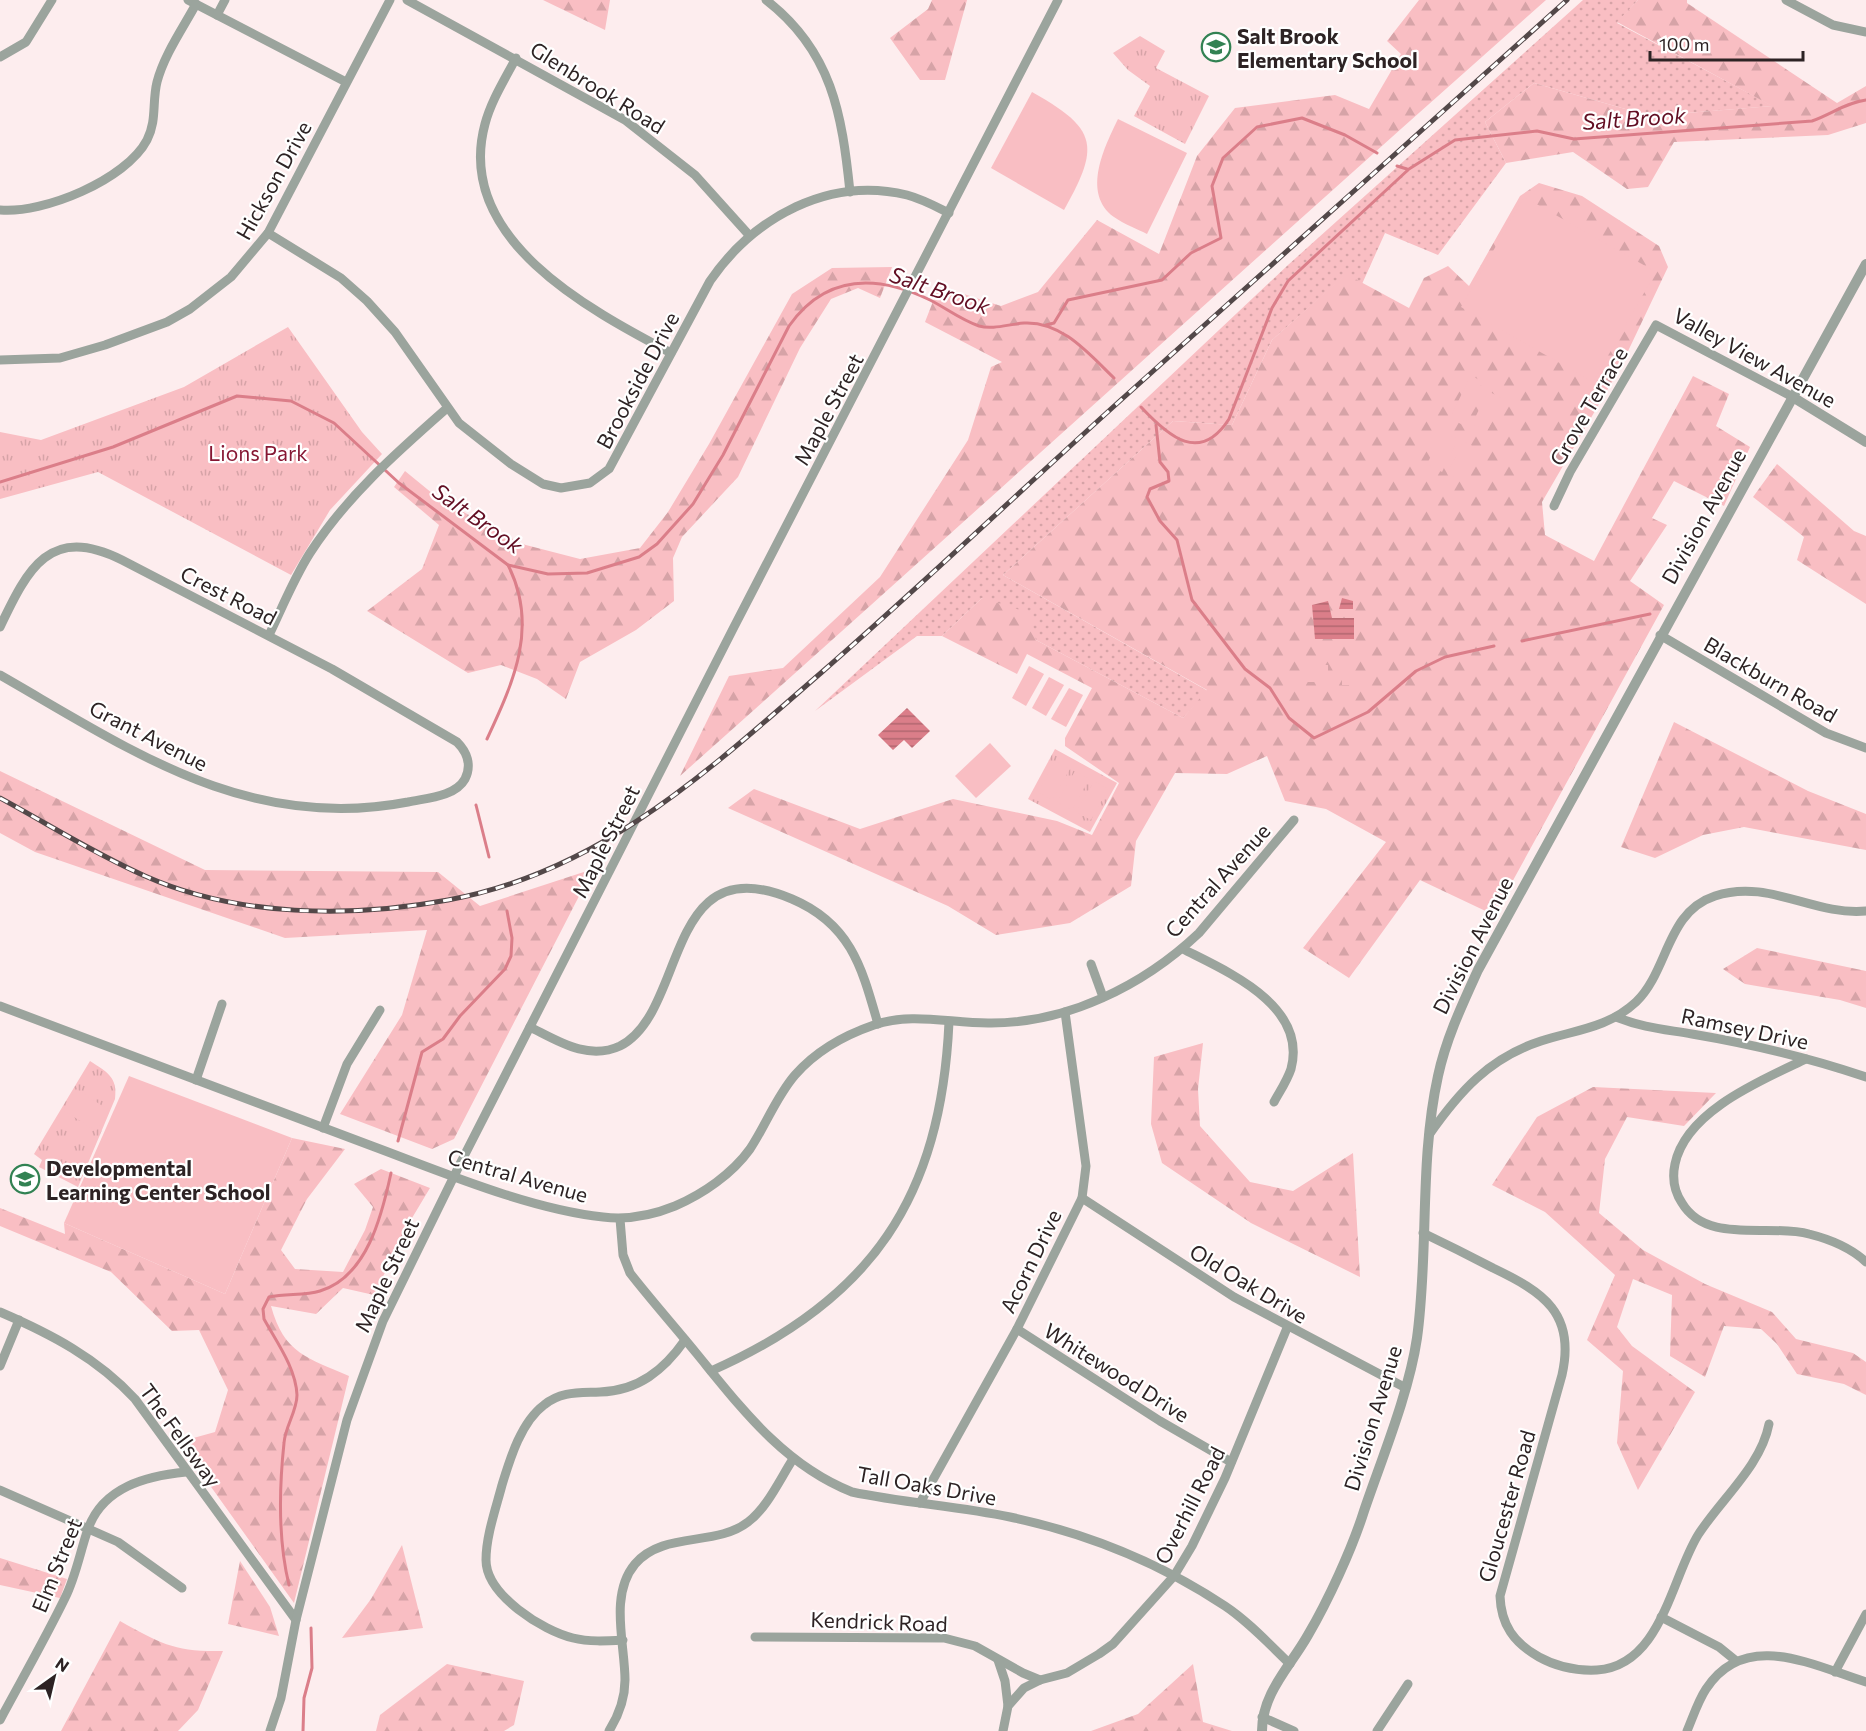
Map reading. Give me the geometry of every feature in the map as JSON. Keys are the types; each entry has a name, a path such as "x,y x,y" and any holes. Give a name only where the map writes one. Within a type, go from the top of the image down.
{"street":[{"path":"0,57 26,42 52,0"},
{"path":"217,15 225,0"},
{"name":"Hickson Drive","path":"0,360 60,358 167,322 190,309 231,277 268,232 390,0"},
{"name":"Glenbrook Road","path":"407,0 625,120 667,151 722,202 748,235"},
{"path":"766,0 803,38 826,76 841,119 850,192"},
{"name":"Maple Street","path":"270,1731 281,1698 297,1620 347,1420 362,1373 383,1321 453,1177 735,625 916,279 1058,0"},
{"path":"1786,0 1833,26 1866,32"},
{"path":"0,210 39,207 67,198 117,172 141,149 152,127 157,83 161,69 192,2 346,82"},
{"path":"516,58 490,110 483,133 483,173 490,208 514,244 545,272 602,315 671,352"},
{"name":"Brookside Drive","path":"268,232 341,278 367,301 395,332 446,409 486,446 537,481 561,488 579,487 600,477 616,459 671,352 711,281 748,235 793,207 831,195 850,192 900,194 922,200 949,213"},
{"name":"Division Avenue","path":"1262,1731 1262,1717 1277,1681 1309,1634 1361,1521 1404,1387 1417,1340 1429,1135 1438,1076 1447,1046 1478,970 1791,396 1866,264"},
{"name":"Valley View Avenue","path":"1656,325 1791,396 1866,442"},
{"name":"Grove Terrace","path":"1554,506 1570,472 1656,325"},
{"path":"269,635 309,554 335,517 374,473 446,409"},
{"name":"Crest Road","path":"0,627 21,584 36,563 58,549 82,546 108,552 332,669 462,747"},
{"name":"Blackburn Road","path":"1660,635 1826,733 1866,748"},
{"name":"Grant Avenue","path":"0,675 153,763 203,784 261,800 346,810 387,806 427,798 451,791 462,784 468,768 466,753 462,747"},
{"name":"Central Avenue","path":"0,1006 453,1177 569,1212 621,1218 660,1212 710,1187 749,1150 778,1098 796,1073 833,1044 878,1024 921,1018 949,1022 1017,1022 1065,1012 1103,997 1147,973 1183,949 1294,820"},
{"path":"530,1027 575,1048 587,1051 610,1049 629,1040 647,1019 693,919 719,896 730,891 752,888 773,892 796,901 819,914 839,932 861,965 878,1024"},
{"path":"1429,1135 1452,1101 1470,1081 1493,1062 1542,1041 1596,1027 1616,1017 1637,1001 1653,979 1675,929 1690,909 1713,896 1735,890 1763,890 1824,909 1849,913 1866,911"},
{"path":"1183,949 1262,994 1282,1019 1293,1058 1286,1082 1274,1102"},
{"path":"1091,964 1103,997"},
{"path":"196,1080 222,1004"},
{"path":"323,1128 347,1064 380,1010"},
{"name":"Acorn Drive","path":"920,1503 1017,1329 1082,1198 1086,1166 1065,1012"},
{"name":"Ramsey Drive","path":"1616,1017 1644,1028 1692,1034 1806,1059 1866,1077"},
{"path":"711,1371 770,1343 799,1324 858,1276 876,1254 916,1188 926,1161 943,1097 949,1022"},
{"path":"1806,1059 1752,1085 1725,1102 1703,1120 1687,1138 1677,1155 1674,1171 1677,1196 1694,1218 1708,1225 1727,1229 1776,1229 1809,1233 1856,1253 1866,1262"},
{"name":"Old Oak Drive","path":"1082,1198 1234,1297 1287,1328 1404,1387"},
{"name":"Tall Oaks Drive","path":"621,1218 623,1255 630,1273 748,1418 793,1459 834,1485 852,1492 1008,1516 1055,1527 1110,1546 1174,1576 1240,1618 1290,1664"},
{"name":"Gloucester Road","path":"1423,1233 1539,1293 1556,1312 1565,1338 1566,1352 1562,1375 1500,1596 1505,1625 1519,1644 1547,1661 1570,1669 1598,1670 1616,1666 1639,1651 1661,1617 1697,1537 1762,1447 1769,1424"},
{"name":"The Fellsway","path":"0,1312 56,1338 102,1366 135,1399 186,1472 297,1620"},
{"path":"0,1366 19,1320"},
{"name":"Overhill Road","path":"1008,1706 1024,1688 1040,1680 1067,1673 1113,1644 1174,1576 1192,1546 1231,1462 1287,1328"},
{"name":"Whitewood Drive","path":"1017,1329 1160,1421 1231,1462"},
{"path":"623,1640 571,1638 507,1602 494,1588 487,1570 486,1560 491,1528 510,1458 540,1408 566,1393 608,1392 637,1384 662,1368 685,1340"},
{"path":"609,1731 622,1704 625,1681 620,1604 625,1584 634,1565 661,1547 717,1537 746,1524 756,1516 793,1459"},
{"name":"Elm Street","path":"0,1720 66,1596 88,1528 103,1505 125,1487 151,1477 186,1472"},
{"path":"0,1490 118,1542 182,1588"},
{"path":"1835,1672 1866,1614"},
{"path":"1661,1617 1719,1647 1735,1660"},
{"name":"Kendrick Road","path":"755,1637 944,1638 975,1646 1040,1680"},
{"path":"1687,1731 1706,1689 1718,1674 1735,1660 1747,1655 1777,1656 1866,1682"},
{"path":"998,1660 1005,1681 1008,1706 1003,1731"},
{"path":"1377,1731 1408,1684"},
{"path":"1262,1717 1294,1731"}],"green space":[{"path":"543,0 610,0 605,30"},
{"path":"932,0 967,0 945,80 920,80 890,38 928,9"},
{"path":"1419,0 1546,0 680,776 729,676 783,668 880,577 968,440 991,367 1002,362 925,322 939,286 1001,306 1038,292 1097,220 1159,254 1197,156 1235,108 1335,95 1369,109 1401,54 1387,41"},
{"path":"1583,0 1638,0 1617,23 1773,106 1650,116 1534,83 1485,122 1506,163 1438,255 1385,233 1362,284 1346,275 1272,340 1232,425 1173,421 1003,575 1208,691 1183,718 1036,640 982,598 942,636 917,636 815,711 1288,265"},
{"path":"1638,0 1687,0 1687,3 1837,103 1866,86 1866,123 1828,135 1674,142 1648,187 1627,189 1573,152 1506,163 1485,122 1534,83 1650,116 1772,106 1617,22"},
{"path":"1140,36 1165,51 1156,68 1209,96 1185,144 1134,116 1150,86 1128,70 1113,53"},
{"path":"1032,92 1070,117 1081,129 1086,141 1087,154 1083,170 1064,210 991,168"},
{"path":"1118,119 1187,153 1147,234 1114,217 1104,207 1099,195 1097,183 1102,156"},
{"path":"1539,183 1582,196 1659,246 1668,267 1620,368 1542,502 1545,535 1594,561 1693,376 1729,394 1716,426 1750,447 1724,506 1674,481 1652,518 1667,525 1630,581 1664,605 1494,915 1420,880 1349,978 1303,948 1386,842 1326,809 1285,801 1267,756 1227,774 1175,773 1136,841 1131,886 1070,923 996,935 948,906 728,808 754,789 860,829 953,799 1057,821 1092,835 1119,783 1065,746 1065,738 1092,688 1027,654 1017,674 942,636 982,598 1030,613 1036,640 1183,718 1207,690 1003,575 1173,421 1232,425 1272,340 1346,274 1409,308 1424,278 1448,266 1469,286 1520,196"},
{"path":"1524,197 1656,272 1593,382 1461,307"},
{"path":"892,267 880,298 858,288 831,299 800,348 738,477 682,537 673,558 674,601 636,630 580,662 566,699 537,679 501,665 468,673 367,611 422,569 439,525 394,487 405,471 438,498 522,544 580,559 640,548 668,512 709,444 792,294 832,268"},
{"name":"Lions Park","path":"288,327 362,432 382,454 330,510 291,575 98,472 0,499 0,432 41,440 184,387"},
{"path":"1474,377 1483,382 1480,387 1483,389 1467,421 1464,420 1461,424 1453,420 1455,416 1452,414 1468,381 1471,383"},
{"path":"1488,391 1503,399 1487,431 1472,424"},
{"path":"1443,432 1458,439 1442,472 1427,464"},
{"path":"1463,441 1478,449 1462,481 1447,474"},
{"path":"1777,464 1854,531 1866,536 1866,604 1797,560 1804,537 1753,497"},
{"path":"1302,665 1328,665 1328,682 1302,682"},
{"path":"1029,666 1044,674 1026,706 1012,698"},
{"path":"1342,666 1350,666 1350,685 1342,685"},
{"path":"1049,677 1064,685 1046,716 1032,708"},
{"path":"1069,688 1083,695 1066,727 1051,719"},
{"path":"1674,722 1808,791 1866,814 1866,850 1744,827 1703,835 1655,858 1621,847"},
{"path":"990,743 1011,766 976,798 955,776"},
{"path":"1055,749 1117,783 1090,832 1028,799"},
{"path":"1055,761 1070,769 1052,800 1038,792"},
{"path":"0,771 205,870 438,872 480,906 593,869 454,1139 432,1149 340,1114 402,1015 427,930 285,938 35,852 0,833"},
{"path":"1075,771 1089,779 1072,810 1057,802"},
{"path":"1094,781 1108,789 1091,820 1076,812"},
{"path":"1757,948 1866,971 1866,1008 1840,1000 1745,984 1723,969"},
{"path":"1203,1043 1198,1089 1200,1126 1250,1182 1293,1191 1353,1153 1360,1277 1251,1223 1162,1163 1151,1124 1154,1057"},
{"path":"90,1061 113,1080 115,1099 78,1187 39,1167 42,1160 34,1154"},
{"path":"129,1076 292,1138 225,1294 64,1223"},
{"path":"1593,1087 1716,1093 1684,1126 1627,1117 1605,1159 1599,1213 1643,1250 1705,1284 1772,1312 1796,1339 1853,1353 1866,1362 1866,1395 1844,1384 1797,1374 1777,1344 1761,1329 1724,1326 1705,1377 1670,1356 1672,1295 1633,1279 1617,1327 1632,1346 1695,1392 1638,1490 1617,1443 1623,1371 1587,1340 1615,1275 1545,1212 1492,1185 1537,1117"},
{"path":"76,1089 109,1110 96,1131 63,1110"},
{"path":"292,1138 345,1149 307,1199 281,1250 295,1269 343,1272 365,1230 373,1207 354,1184 381,1169 430,1188 409,1223 374,1295 343,1288 316,1314 271,1306 276,1322 291,1344 310,1359 349,1376 294,1603 179,1442 215,1432 228,1390 199,1330 172,1331 111,1272 0,1226 0,1208 65,1234 64,1223 225,1294"},
{"path":"402,1545 423,1628 342,1638 371,1599"},
{"path":"0,1558 67,1579 60,1598 0,1585"},
{"path":"240,1561 270,1607 279,1636 228,1624"},
{"path":"120,1621 169,1645 192,1650 223,1651 198,1710 178,1731 61,1731"},
{"path":"447,1664 524,1681 514,1725 504,1731 376,1731 380,1715"},
{"path":"1193,1664 1203,1722 1232,1731 1091,1731 1138,1714"}],"shaded area":[{"path":"1342,598 1353,601 1353,609 1339,609"},
{"path":"1328,601 1332,618 1354,618 1354,639 1315,639 1312,605"},
{"path":"907,708 930,731 912,748 904,740 893,750 878,735"}],"waterway":[{"name":"Salt Brook","path":"1141,407 1162,428 1185,441 1196,443 1207,440 1218,433 1229,419 1272,308 1288,281 1409,169 1455,140 1537,131 1574,139 1812,121 1866,100"},
{"name":"Salt Brook","path":"1046,325 1054,323 1068,300 1162,280 1191,253 1221,238 1212,186 1223,158 1257,127 1302,118 1345,135 1377,153"},
{"name":"Salt Brook","path":"1397,166 1407,169"},
{"name":"Salt Brook","path":"0,482 113,447 237,396 291,401 334,423 399,483 508,565 548,574 587,573 639,557 657,544 693,504 723,455 789,326 803,309 819,296 836,288 871,283 890,286 930,300 984,327 1024,323 1051,327 1074,341 1114,378"},
{"path":"1156,425 1160,462 1168,472 1169,481 1150,489 1147,497 1160,521 1177,540 1192,600 1245,669 1270,688 1289,718 1314,738 1368,712 1416,671 1445,657 1494,646"},
{"path":"487,739 514,675 522,632 522,610 508,565"},
{"path":"1522,641 1650,614"},
{"path":"476,805 489,857"},
{"path":"398,1141 422,1052 443,1039 460,1016 505,969 511,956 512,938 507,911"},
{"path":"289,1585 281,1533 281,1479 285,1437 297,1395 293,1375 264,1319 263,1309 269,1297 320,1291 336,1284 350,1273 361,1259 377,1225 391,1173"},
{"path":"303,1731 304,1698 312,1668 311,1628"}],"railway":[{"path":"0,798 90,849 145,876 180,890 218,900 256,906 334,911 411,906 448,900 503,886 555,866 604,841 650,812 694,780 780,709 1567,0"}],"place":[{"name":"Salt Brook Elementary School","path":"1216,47"},
{"name":"Developmental Learning Center School","path":"25,1179"}]}
